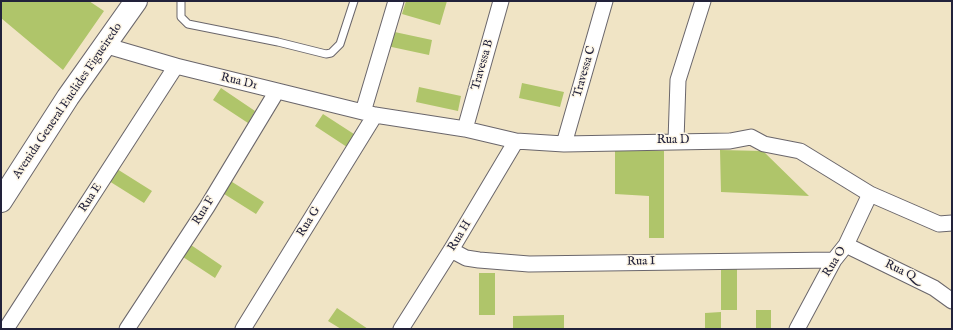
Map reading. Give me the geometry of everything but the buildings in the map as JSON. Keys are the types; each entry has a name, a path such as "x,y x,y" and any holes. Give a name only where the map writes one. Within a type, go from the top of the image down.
{"main road":[{"name":"Avenida General Euclides Figueiredo","path":"1,201 68,97 136,1"}],"street":[{"name":"Rua G","path":"243,329 369,113 396,1"},
{"name":"Travessa B","path":"465,129 501,1"},
{"name":"Travessa C","path":"564,144 605,1"},
{"path":"676,141 678,80 703,1"},
{"name":"Rua D1","path":"104,46 176,66 369,113"},
{"name":"Rua E","path":"6,329 176,66"},
{"name":"Rua F","path":"127,329 207,207 277,91"},
{"name":"Rua D","path":"369,113 465,129 516,141 564,144 730,141 751,137 764,144 800,151 870,194 939,224 952,223"},
{"name":"Rua H","path":"401,329 451,250 516,141"},
{"name":"Rua O","path":"797,329 834,260 846,245 870,194"},
{"name":"Rua Q","path":"846,245 934,288 952,301"},
{"name":"Rua I","path":"451,250 469,259 521,263 834,260"}],"lane":[{"path":"181,1 181,17 188,24 278,42 326,54 331,53 340,44 354,1"}],"green space":[{"path":"1,1 89,1 104,11 63,70 1,18"},
{"path":"406,1 447,1 440,25 402,14"},
{"path":"390,31 432,40 429,55 387,46"},
{"path":"522,83 564,92 560,107 519,98"},
{"path":"419,87 461,96 458,111 416,102"},
{"path":"221,88 255,111 248,123 213,100"},
{"path":"323,114 357,136 350,149 315,126"},
{"path":"615,149 664,151 664,238 649,238 649,196 615,194"},
{"path":"720,150 763,151 809,196 721,192"},
{"path":"117,169 152,191 144,203 109,181"},
{"path":"229,180 264,202 256,214 221,192"},
{"path":"188,243 222,266 215,278 180,255"},
{"path":"721,267 737,267 737,310 721,310"},
{"path":"479,273 495,273 495,315 479,315"},
{"path":"337,308 368,329 341,329 328,321"},
{"path":"756,310 771,310 771,329 756,329"},
{"path":"721,312 721,329 705,329 705,313"},
{"path":"564,315 564,329 513,329 513,316"}]}
